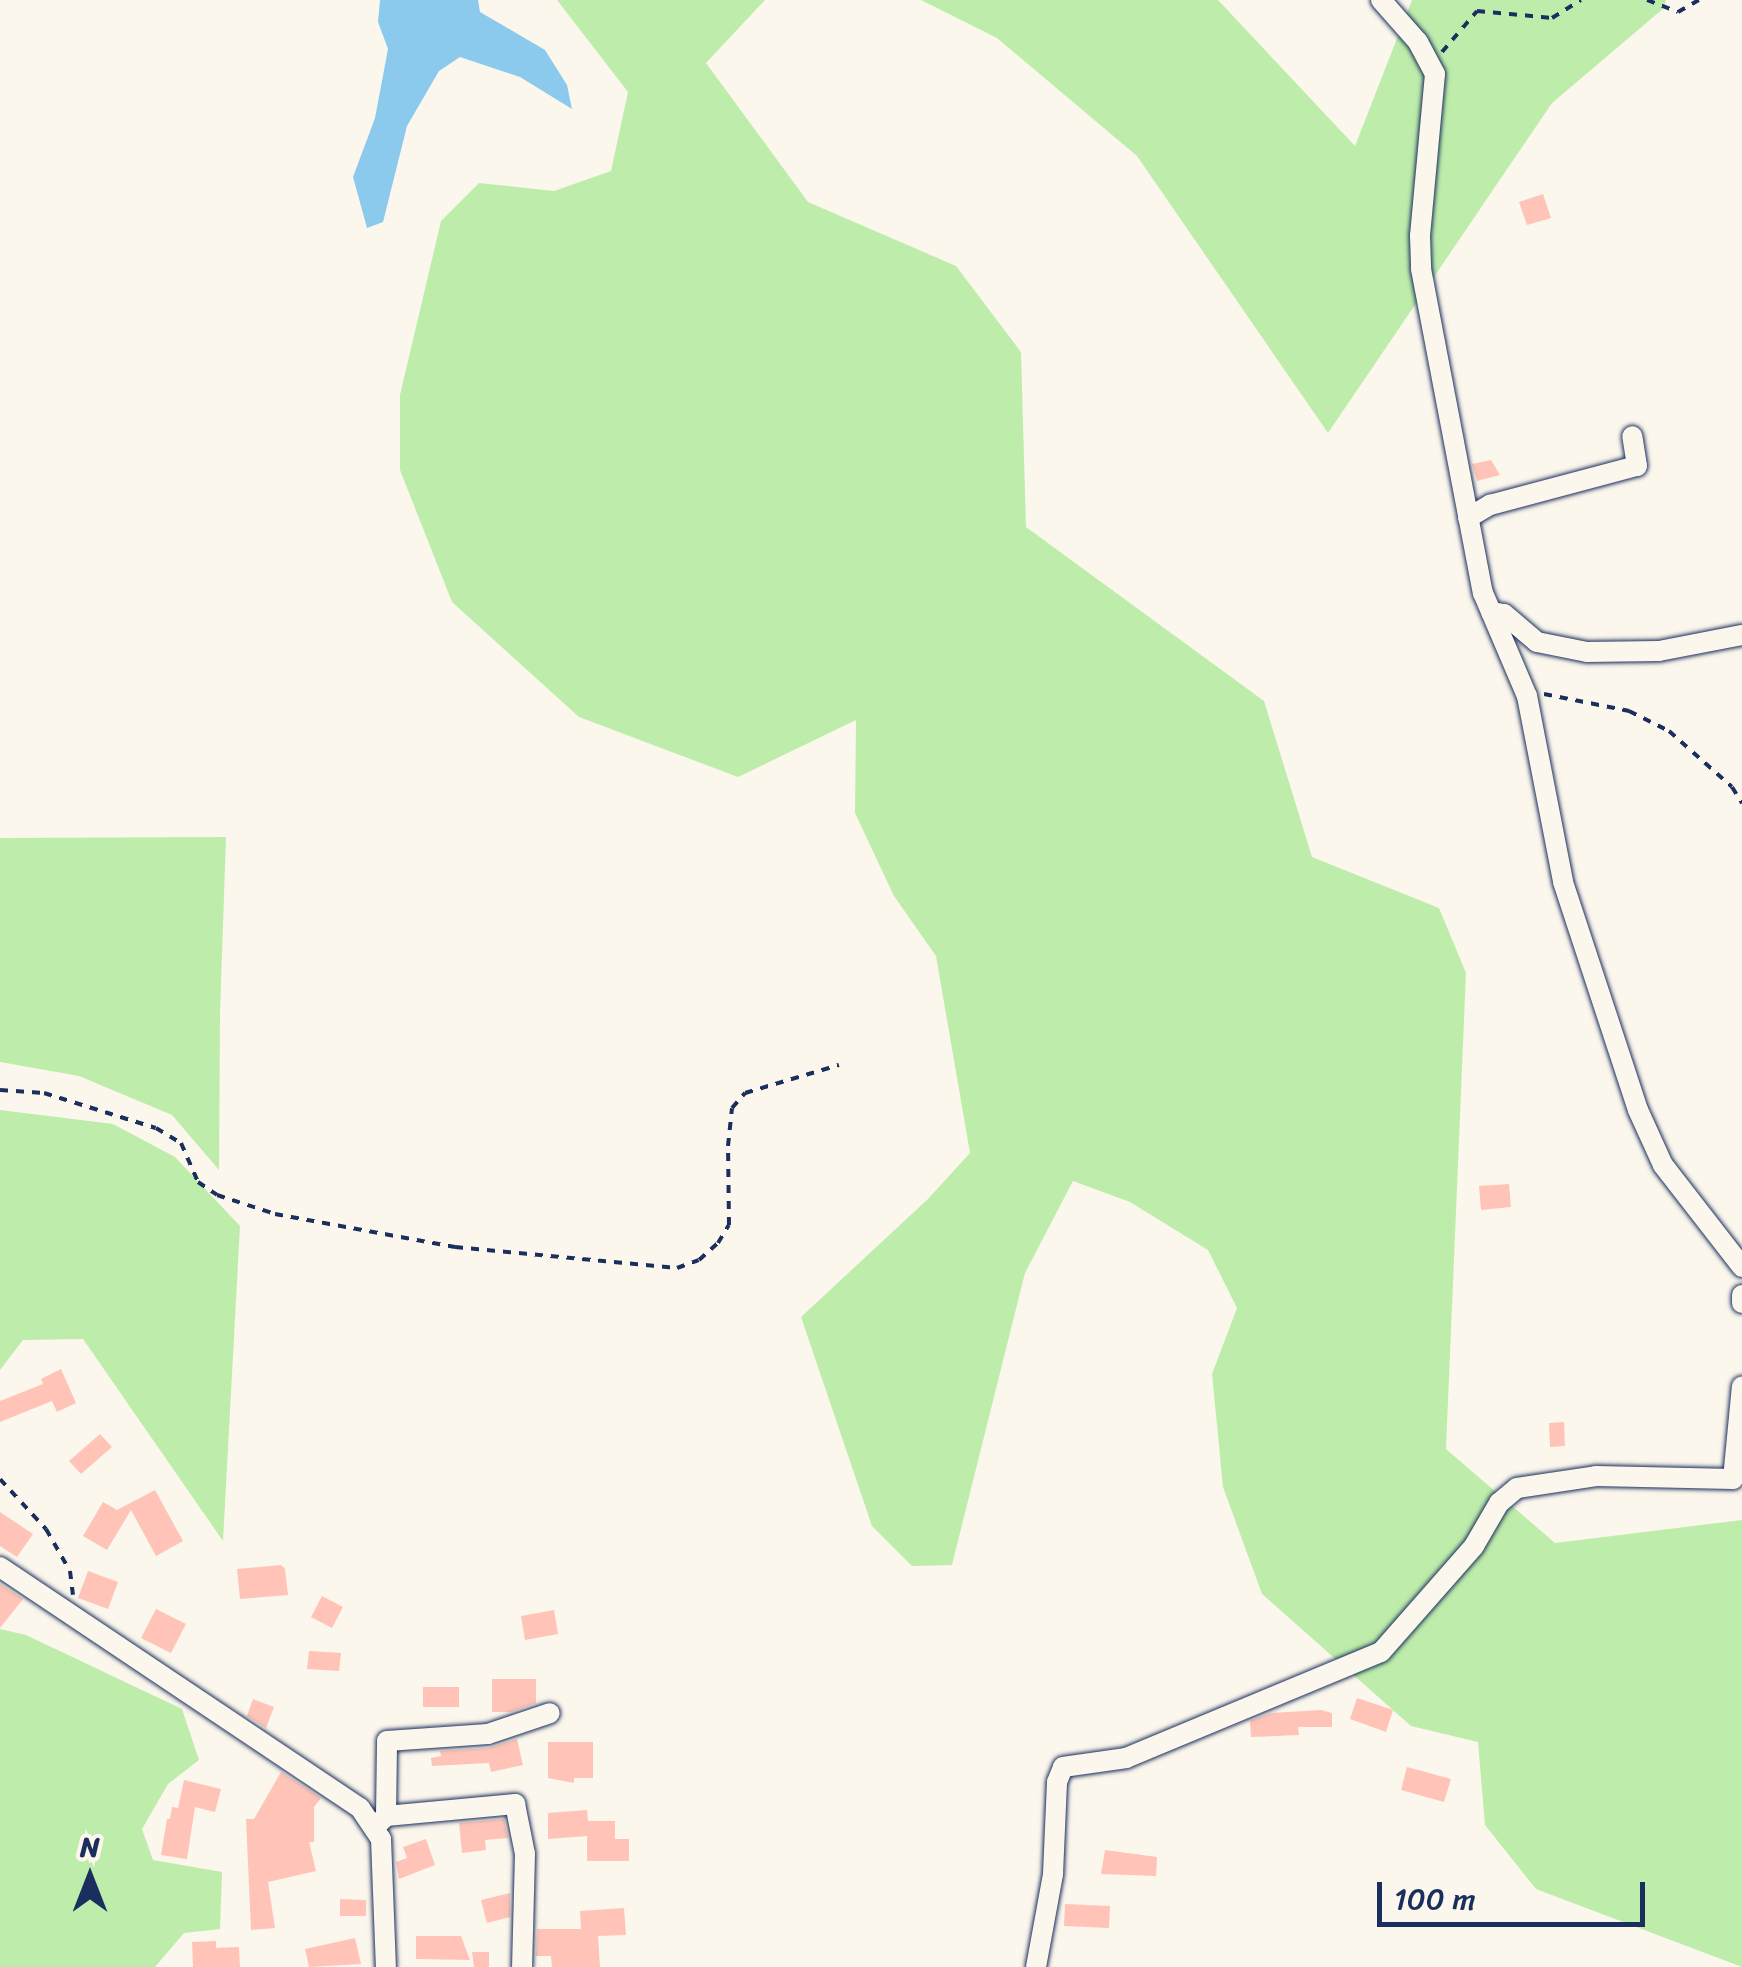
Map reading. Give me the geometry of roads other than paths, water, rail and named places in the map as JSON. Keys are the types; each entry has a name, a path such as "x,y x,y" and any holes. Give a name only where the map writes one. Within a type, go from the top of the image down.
{"street":[{"path":"1381,0 1431,62 1435,74 1420,236 1421,269 1483,592 1527,696 1563,882 1638,1110 1663,1166 1742,1267"},
{"path":"1468,518 1490,506 1636,466 1632,436"},
{"path":"1491,612 1504,614 1537,642 1586,652 1659,650 1742,635"},
{"path":"1742,1295 1742,1303"},
{"path":"1036,1967 1053,1874 1057,1782 1063,1767 1126,1758 1381,1652 1474,1546 1499,1503 1517,1488 1596,1476 1733,1480 1742,1386"},
{"path":"0,1566 381,1821 515,1804 526,1854 522,1967"},
{"path":"386,1967 381,1821 388,1741 488,1734 550,1712"}],"water":[{"path":"380,0 478,0 480,12 545,50 567,85 572,109 520,77 460,57 439,71 407,126 383,222 367,228 353,177 375,118 388,49 378,22"}]}
